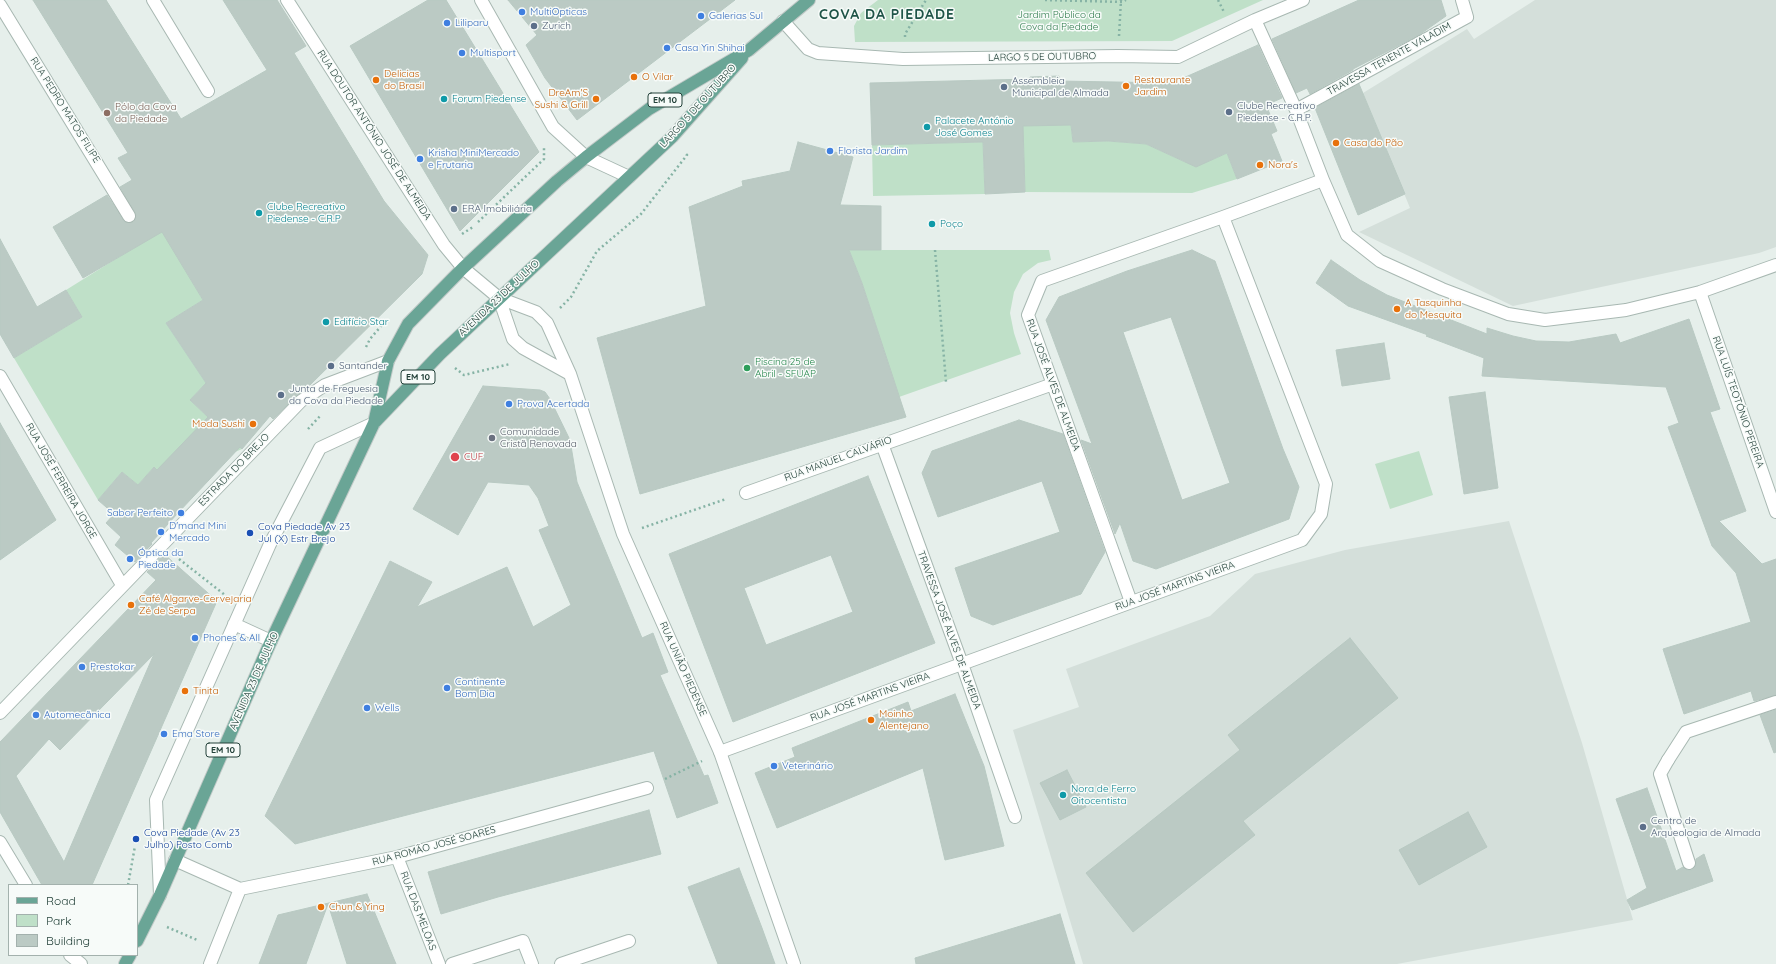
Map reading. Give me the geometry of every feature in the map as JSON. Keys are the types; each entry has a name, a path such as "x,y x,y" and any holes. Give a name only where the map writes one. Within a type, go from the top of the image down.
{"main road":[{"name":"LARGO 5 DE OUTUBRO","path":"629,177 672,138 749,50 809,0"},
{"name":"LARGO 5 DE OUTUBRO","path":"586,157 649,109 749,50"},
{"name":"AVENIDA 23 DE JULHO","path":"138,938 160,895 271,641 374,423 388,360 408,324 463,268 557,181 586,157"},
{"name":"AVENIDA 23 DE JULHO","path":"374,423 440,354 629,177"}],"street":[{"path":"153,0 208,91"},
{"name":"RUA DOUTOR ANTÓNIO JOSÉ DE ALMEIDA","path":"287,0 444,245 463,268 499,298"},
{"path":"481,0 553,127 586,157 629,177"},
{"name":"LARGO 5 DE OUTUBRO","path":"783,21 808,49 818,53 903,59 1118,56 1178,57 1255,20 1303,0"},
{"name":"TRAVESSA TENENTE VALADIM","path":"1296,110 1467,17 1462,0"},
{"name":"RUA PEDRO MATOS FILIPE","path":"0,5 129,216"},
{"path":"1255,20 1296,110 1323,180 1347,235 1380,261 1442,290 1508,314 1545,320 1626,310 1700,292 1776,265"},
{"name":"RUA JOSÉ ALVES DE ALMEIDA","path":"1131,602 1028,315 1042,281 1323,180"},
{"name":"RUA JOSÉ MARTINS VIEIRA","path":"720,752 1302,540 1321,514 1326,484 1223,217"},
{"name":"RUA LUÍS TEOTÓNIO PEREIRA","path":"1700,292 1776,512"},
{"path":"499,298 513,339 523,348 570,374"},
{"name":"RUA UNIÃO PIEDENSE","path":"499,298 536,312 547,323 570,374 623,534 720,752 794,964"},
{"name":"ESTRADA DO BREJO","path":"0,713 301,401 325,385 388,360"},
{"name":"RUA JOSÉ FERREIRA JORGE","path":"0,376 122,585"},
{"name":"RUA MANUEL CALVÁRIO","path":"746,492 1053,384"},
{"path":"160,895 156,800 270,544 320,448 374,423"},
{"name":"TRAVESSA JOSÉ ALVES DE ALMEIDA","path":"882,444 962,664 1015,817"},
{"path":"234,624 271,641"},
{"path":"1689,863 1660,774 1686,732 1776,702"},
{"name":"RUA ROMÃO JOSÉ SOARES","path":"240,889 398,858 647,788"},
{"path":"0,842 25,884"},
{"name":"RUA DAS MELOAS","path":"398,858 439,964"},
{"path":"175,860 240,889 210,964"},
{"path":"452,964 523,940 532,964"},
{"path":"561,964 630,941"},
{"path":"71,956 81,964"}],"path":[{"path":"903,59 905,34 926,0"},
{"path":"1045,0 1126,0"},
{"path":"1118,56 1121,1"},
{"path":"444,245 471,229 544,160 545,149 540,136 553,127"},
{"path":"935,250 946,382"},
{"path":"623,534 701,506 746,492"},
{"path":"176,557 228,596"},
{"path":"647,788 720,752"},
{"path":"148,918 216,948"}],"shaded area":[{"path":"1535,0 1776,0 1776,247 1759,253 1513,306 1359,232 1410,208 1363,93 1467,29 1474,39"},
{"path":"1509,521 1582,743 1633,920 1397,964 1083,964 1013,730 1079,707 1066,669 1210,616 1255,574 1345,550"}],"green space":[{"name":"Jardim Público da Cova da Piedade","path":"878,0 1263,0 1172,41 855,42 854,26 861,13"},
{"path":"983,112 1071,125 1073,142 1108,141 1146,144 1185,162 1211,160 1227,153 1237,179 1192,193 1025,192 1023,141 983,142"},
{"path":"983,142 985,194 873,196 872,145"},
{"path":"162,230 203,300 166,323 206,383 190,400 242,449 235,452 190,498 154,467 138,485 122,472 98,500 14,358 82,317 66,290"},
{"path":"849,250 1049,250 1051,260 1038,263 1023,274 1014,292 1010,313 1014,333 1021,354 899,397 862,283"},
{"path":"1419,451 1433,495 1390,509 1375,464"}],"building":[{"path":"33,0 106,0 181,119 267,70 223,0 277,0 306,46 294,53 384,201 428,255 422,274 306,389 296,396 273,419 270,416 242,449 240,447 177,514 135,562 115,545 121,537 106,523 114,514 98,500 122,472 138,485 154,467 157,470 208,417 190,400 206,383 166,323 203,300 162,232 83,278 53,227 107,195 125,222 133,222 136,215 120,187 132,180 118,158 128,153"},
{"name":"Forum Piedense","path":"428,0 446,0 539,152 460,231 350,46"},
{"path":"508,0 735,0 577,120 545,78 526,45 537,35"},
{"path":"1359,0 1441,0 1446,16 1419,35 1353,69 1310,94 1307,88 1296,93 1272,39"},
{"path":"1258,45 1282,98 1266,105 1277,131 1271,134 1282,161 1237,179 1227,153 1196,167 1146,144 1108,141 1073,142 1071,125 1023,126 1025,192 985,194 983,142 872,145 870,83 1030,79 1030,77 1059,76 1059,81 1172,83"},
{"path":"1359,84 1405,194 1358,215 1315,108"},
{"name":"Piscina 25 de Abril - SFUAP","path":"798,142 853,157 840,205 881,206 881,250 849,250 862,283 906,417 640,494 597,338 706,306 689,207 743,186 742,181 790,171"},
{"path":"0,239 37,307 66,290 82,317 14,358 0,334"},
{"path":"1192,250 1215,261 1283,449 1299,487 1289,519 1156,569 1133,561 1120,523 1115,534 1081,440 1092,444 1046,320 1059,297 1127,271","holes":["1171,317 1230,483 1182,500 1123,332"]},
{"path":"1331,260 1360,280 1387,295 1487,334 1487,328 1536,341 1569,342 1616,334 1620,343 1689,319 1720,409 1710,412 1746,511 1719,521 1762,564 1776,559 1776,695 1754,701 1751,691 1684,714 1663,649 1751,622 1736,573 1712,546 1668,427 1679,423 1666,387 1482,376 1484,358 1426,336 1428,335 1348,306 1316,283"},
{"path":"1384,343 1390,379 1342,386 1336,350"},
{"path":"483,386 540,390 545,392 550,399 570,440 577,482 611,564 642,638 653,633 668,672 660,675 704,776 708,775 718,803 677,818 654,751 295,844 265,816 390,561 432,582 417,607 507,567 533,627 571,605 539,530 549,526 538,498 529,485 488,482 458,535 413,509"},
{"path":"1485,392 1498,488 1464,494 1449,397"},
{"path":"1019,420 1063,434 1105,552 1081,594 993,625 971,616 955,568 1060,532 1042,481 938,517 922,473 932,451"},
{"path":"0,423 56,520 0,560"},
{"path":"868,476 935,643 733,722 669,554","holes":["831,555 853,612 766,645 744,588"]},
{"path":"164,554 217,601 92,884 41,884 0,812 0,742 156,580 147,572","holes":["154,654 64,862 16,776 49,739 60,750"]},
{"path":"1350,638 1398,698 1243,821 1255,835 1133,932 1086,873 1240,750 1228,735"},
{"path":"955,694 984,766 1004,846 945,860 923,768 777,828 755,773 795,757 792,748 908,702 911,711"},
{"path":"1776,710 1776,752 1774,753 1760,715"},
{"name":"Nora de Ferro Oitocentista","path":"1067,770 1086,807 1060,820 1040,783"},
{"name":"Centro de Arqueologia de Almada","path":"1647,788 1676,871 1683,867 1687,870 1692,870 1696,865 1696,859 1704,854 1713,881 1632,910 1627,900 1647,888 1616,799"},
{"path":"649,810 661,854 498,897 441,914 428,872"},
{"path":"1468,812 1487,847 1419,885 1399,850"},
{"path":"739,868 775,964 718,964 688,887"},
{"path":"367,894 396,964 347,964 328,904 306,964 259,964 278,915"},
{"path":"1060,914 1075,964 916,964 915,958"}],"place":[{"name":"MultiOpticas","path":"522,12"},
{"name":"Galerias Sul","path":"701,16"},
{"name":"Liliparu","path":"447,23"},
{"name":"Zurich","path":"534,26"},
{"name":"Casa Yin Shihai","path":"667,48"},
{"name":"Multisport","path":"462,53"},
{"name":"O Vilar","path":"634,77"},
{"name":"Delicias do Brasil","path":"376,80"},
{"name":"Restaurante Jardim","path":"1126,86"},
{"name":"Assembleia Municipal de Almada","path":"1004,87"},
{"name":"Forum Piedense","path":"444,99"},
{"name":"DreAm'S Sushi & Grill","path":"596,99"},
{"name":"Clube Recreativo Piedense - C.R.P.","path":"1229,112"},
{"name":"Pólo da Cova da Piedade","path":"107,113"},
{"name":"Palacete António José Gomes","path":"927,127"},
{"name":"Casa do Pão","path":"1336,143"},
{"name":"Florista Jardim","path":"830,151"},
{"name":"Krisha MiniMercado e Frutaria","path":"420,159"},
{"name":"Nora's","path":"1260,165"},
{"name":"ERA Imobiliária","path":"454,209"},
{"name":"Clube Recreativo Piedense - C.R.P","path":"259,213"},
{"name":"Poço","path":"932,224"},
{"name":"A Tasquinha do Mesquita","path":"1397,309"},
{"name":"Edifício Star","path":"326,322"},
{"name":"Santander","path":"331,366"},
{"name":"Piscina 25 de Abril - SFUAP","path":"747,368"},
{"name":"Junta de Freguesia da Cova da Piedade","path":"281,395"},
{"name":"Prova Acertada","path":"509,404"},
{"name":"Moda Sushi","path":"253,424"},
{"name":"Comunidade Cristã Renovada","path":"492,438"},
{"name":"CUF","path":"455,457"},
{"name":"Sabor Perfeito","path":"181,513"},
{"name":"D'mand Mini Mercado","path":"161,532"},
{"name":"Cova Piedade Av 23 Jul (X) Estr Brejo","path":"250,533"},
{"name":"Óptica da Piedade","path":"130,559"},
{"name":"Café Algarve-Cervejaria Zé de Serpa","path":"131,605"},
{"name":"Phones & All","path":"195,638"},
{"name":"Prestokar","path":"82,667"},
{"name":"Continente Bom Dia","path":"447,688"},
{"name":"Tinita","path":"185,691"},
{"name":"Wells","path":"367,708"},
{"name":"Automecãnica","path":"36,715"},
{"name":"Moinho Alentejano","path":"871,720"},
{"name":"Ema Store","path":"164,734"},
{"name":"Veterinário","path":"774,766"},
{"name":"Nora de Ferro Oitocentista","path":"1063,795"},
{"name":"Centro de Arqueologia de Almada","path":"1643,827"},
{"name":"Cova Piedade (Av 23 Julho) Posto Comb","path":"136,839"},
{"name":"Chun & Ying","path":"321,907"}],"district":[{"name":"COVA DA PIEDADE","path":"887,15"}]}
